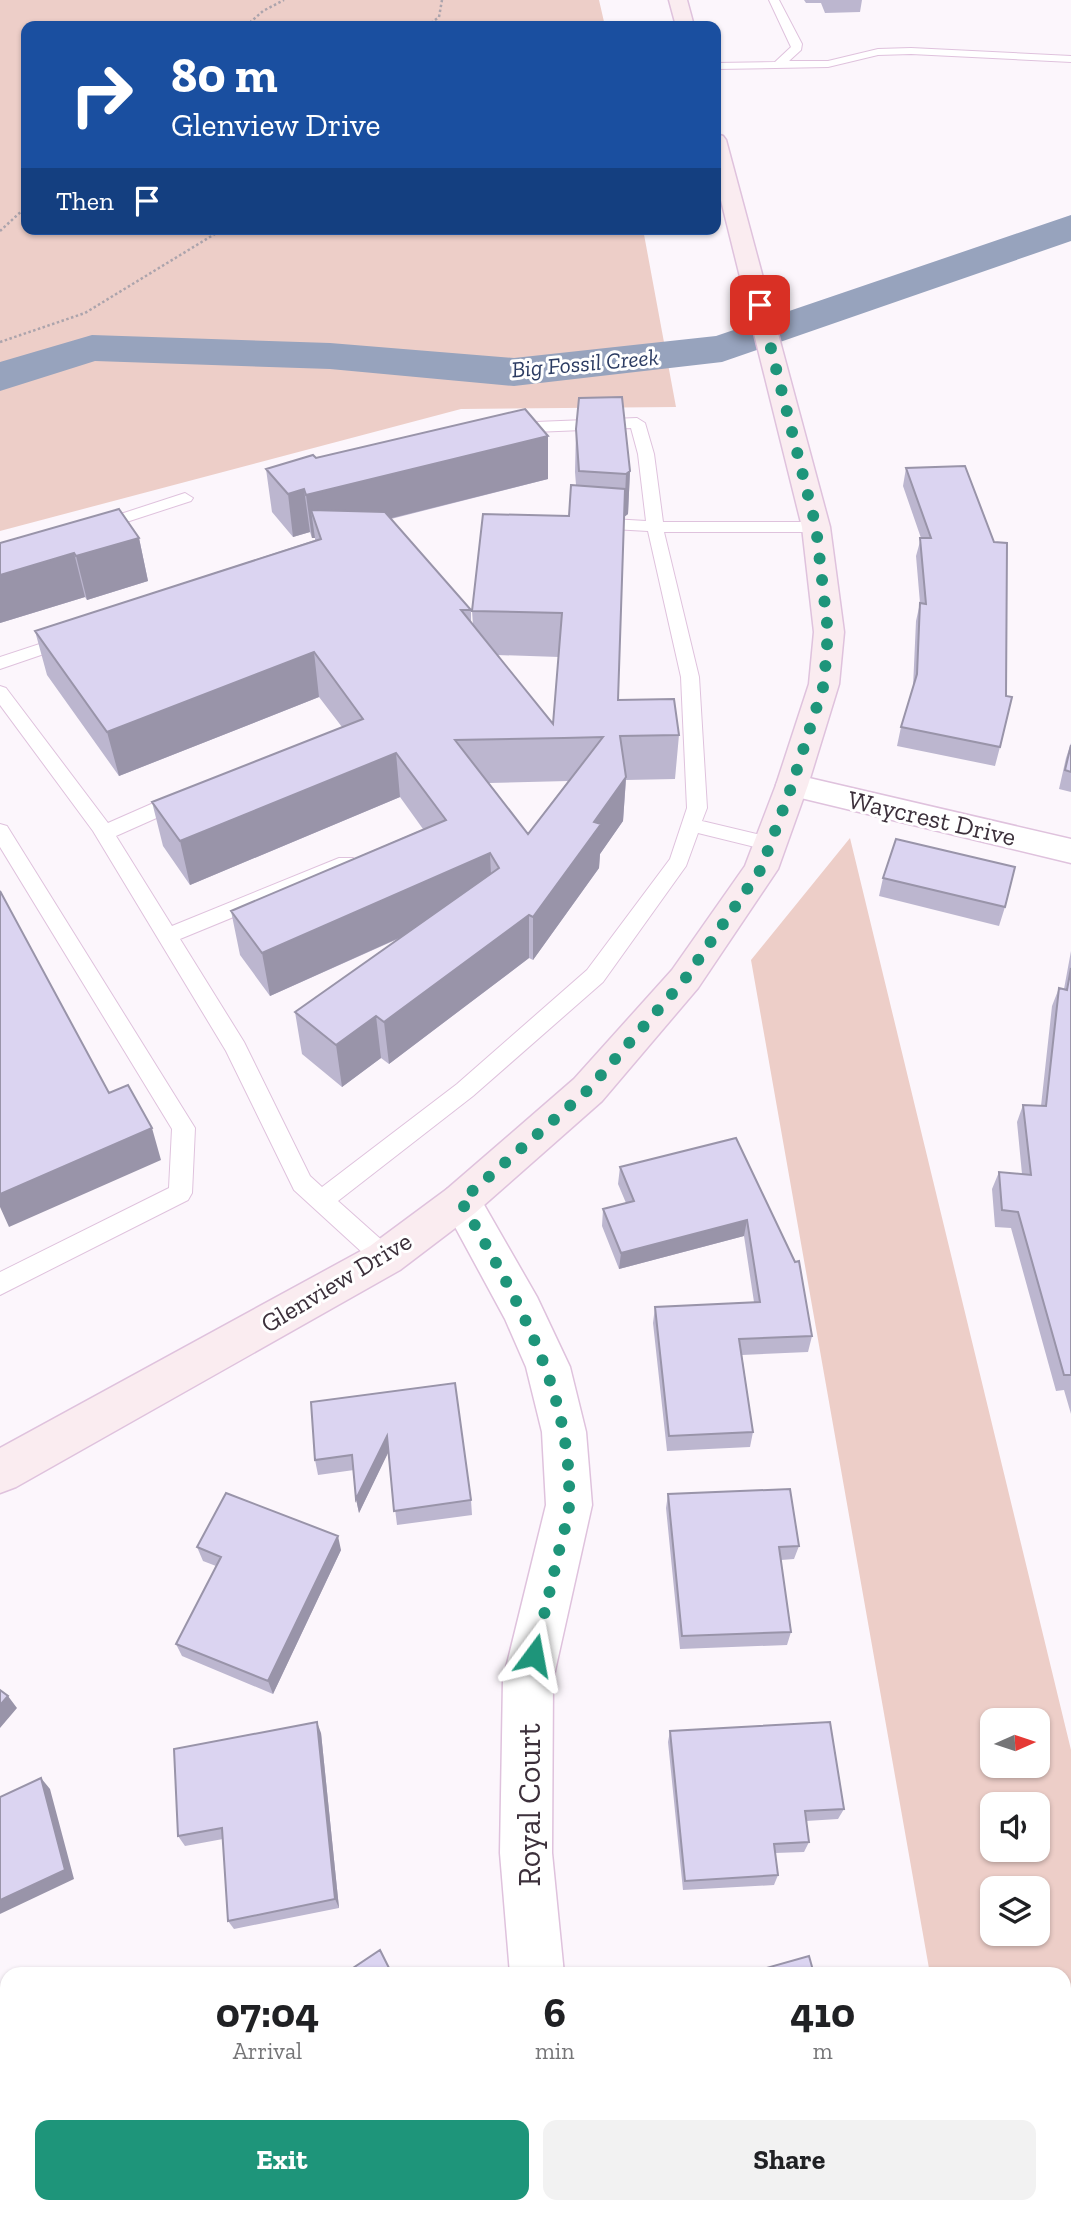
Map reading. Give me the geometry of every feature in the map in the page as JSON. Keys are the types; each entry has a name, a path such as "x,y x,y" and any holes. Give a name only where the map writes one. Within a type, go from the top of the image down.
{"main road":[{"path":"678,0 684,21"},
{"name":"Glenview Drive","path":"0,1472 385,1258 461,1201 588,1090 685,979 761,869 792,785 824,684 828,632 816,527 721,159"}],"street":[{"name":"Waycrest Drive","path":"792,785 1071,851"},
{"name":"Royal Court","path":"461,1201 548,1367 564,1432 569,1506 528,1680 526,1853 536,1967"}],"lane":[{"path":"774,0 790,34 796,40 797,48 778,66"},
{"path":"721,65 828,64 878,52 911,51 1071,59"},
{"path":"322,1200 465,1090 595,976 679,861 697,808 690,677 656,527 646,454 637,423 587,423 493,430"},
{"path":"79,533 185,498"},
{"path":"580,522 656,527 816,527"},
{"path":"0,663 92,632"},
{"path":"0,692 104,833 236,1048 302,1183 385,1258"},
{"path":"104,833 204,789"},
{"path":"691,825 771,844"},
{"path":"0,831 184,1128 180,1193 0,1284"},
{"path":"167,936 365,855"}],"path":[{"path":"252,21 263,11 284,0"},
{"path":"434,21 439,17 442,0"},
{"path":"0,231 21,211"},
{"path":"0,342 85,313 213,235"}],"shaded area":[{"path":"0,0 599,0 604,21 21,21 21,235 644,235 676,407 461,409 0,531"},
{"path":"850,838 1071,1750 1071,1967 929,1967 751,960"}],"building":[{"path":"622,397 630,471 626,474 579,471 576,429 579,398"},
{"path":"525,409 548,436 306,495 304,489 288,494 266,469 313,455 316,458"},
{"path":"965,466 994,542 1007,543 1006,696 1012,697 1000,747 901,727 917,674 920,603 926,604 920,538 931,538 906,468"},
{"path":"571,485 625,489 618,700 674,699 679,735 620,736 626,777 594,822 601,824 533,917 529,915 384,1022 376,1016 336,1045 295,1012 499,868 490,853 262,953 231,911 446,820 396,753 180,841 152,802 363,719 314,652 107,732 35,631 321,539 311,510 385,512 471,610 461,610 553,724 562,613 472,611 483,514 569,516","holes":["603,737 528,834 455,740"]},
{"path":"119,509 139,538 76,556 74,553 0,575 0,543"},
{"path":"1071,745 1071,772 1065,770"},
{"path":"896,839 1015,867 1005,907 883,878"},
{"path":"0,891 109,1093 128,1085 152,1128 0,1194"},
{"path":"1071,968 1071,1375 1064,1375 1018,1212 1002,1210 999,1172 1031,1175 1023,1105 1046,1106 1059,988 1067,990"},
{"path":"736,1138 795,1262 799,1261 812,1336 739,1339 753,1432 669,1436 655,1307 760,1302 747,1220 621,1253 603,1209 634,1201 620,1167"},
{"path":"455,1383 471,1500 394,1511 387,1436 356,1499 352,1455 315,1460 311,1402"},
{"path":"790,1489 799,1546 779,1547 791,1632 682,1636 668,1494"},
{"path":"226,1493 338,1536 268,1681 176,1644 221,1557 197,1547"},
{"path":"0,1690 8,1696 0,1705"},
{"path":"317,1722 335,1899 228,1921 222,1828 178,1836 174,1749"},
{"path":"830,1722 844,1809 805,1811 809,1842 774,1844 778,1875 685,1881 670,1731"},
{"path":"41,1778 65,1870 0,1900 0,1797"},
{"path":"380,1950 388,1967 354,1967"},
{"path":"809,1956 812,1967 770,1967"}],"waterway":[{"name":"Big Fossil Creek","path":"0,377 92,348 330,356 514,372 722,349 1071,227"}],"route":[{"path":"534,1655 569,1506 564,1432 548,1367 522,1310 461,1201 588,1090 685,979 761,869 792,785 824,684 828,632 816,527 760,305"}]}
